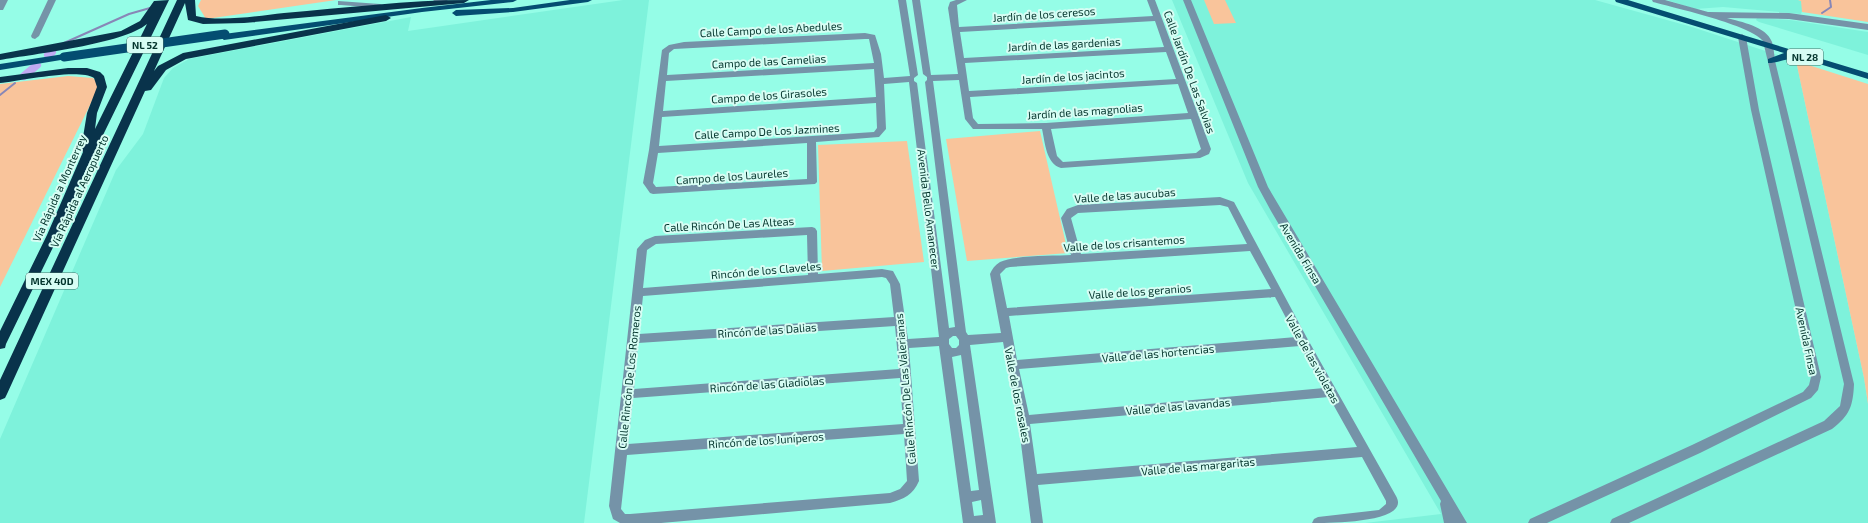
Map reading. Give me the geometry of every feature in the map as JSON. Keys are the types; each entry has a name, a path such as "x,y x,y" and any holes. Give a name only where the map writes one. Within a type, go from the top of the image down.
{"highway":[{"path":"0,57 100,40 124,33 143,23 159,0"},
{"name":"Vía Rápida a Monterrey","path":"0,344 53,235 85,158 164,0"},
{"name":"Vía Rápida al Aeropuerto","path":"0,394 182,0"},
{"path":"190,0 192,18 203,21 244,20 380,6 464,0"},
{"path":"137,96 148,87 162,68 183,56 386,18"},
{"path":"0,80 68,71 87,71 99,76 102,86 92,113 85,158"}],"main road":[{"path":"0,67 474,0"},
{"path":"224,36 513,0"},
{"path":"386,18 437,13 494,12 588,0"},
{"name":"NL 28","path":"1619,0 1742,37 1766,42 1802,56 1868,76"},
{"path":"1633,0 1766,42 1868,71"},
{"path":"1771,61 1783,56 1802,56"},
{"path":"0,70 64,59"}],"street":[{"path":"35,36 52,0"},
{"path":"352,0 341,3 380,6"},
{"path":"437,0 444,0"},
{"name":"Avenida Bello Amanecer","path":"902,0 929,206 944,341 969,523"},
{"name":"Avenida Bello Amanecer","path":"916,0 929,78 945,205 990,522"},
{"path":"963,0 953,4 952,8 962,77 966,94"},
{"name":"Calle Jardín De Las Salvias","path":"1046,126 1053,157 1061,165 1197,156 1206,152 1195,116 1151,0"},
{"name":"Avenida Finsa","path":"1187,0 1237,124 1272,205 1461,523"},
{"path":"1616,523 1828,425 1842,415 1847,403 1849,384 1766,42 1762,35 1740,25 1656,0"},
{"path":"904,10 917,10"},
{"path":"1708,15 1789,16 1868,27"},
{"name":"Jardín de los ceresos","path":"956,30 1158,18"},
{"name":"Calle Campo de los Abedules","path":"662,78 665,52 672,47 700,44 865,36 872,37 874,41 878,66"},
{"name":"Avenida Finsa","path":"1534,523 1696,449 1807,395 1814,387 1816,377 1755,110 1742,37"},
{"name":"Jardín de las gardenias","path":"960,60 1170,49"},
{"path":"878,66 880,100"},
{"name":"Campo de las Camelias","path":"662,78 878,66"},
{"path":"879,81 913,79 920,73 929,78 962,77"},
{"path":"654,150 662,78"},
{"name":"Jardín de los jacintos","path":"966,94 1182,81"},
{"name":"Jardín de las magnolias","path":"966,94 969,119 976,128 1046,126 1195,116"},
{"name":"Campo de los Girasoles","path":"658,114 880,100"},
{"name":"Calle Campo De Los Jazmines","path":"654,150 870,137 880,133 882,129 880,100"},
{"name":"Campo de los Laureles","path":"654,150 648,183 653,191 812,182 811,141"},
{"path":"927,191 936,188 943,190"},
{"name":"Valle de las aucubas","path":"1077,258 1066,218 1067,214 1071,210 1220,202 1231,205"},
{"path":"929,206 938,207 945,205"},
{"name":"Valle de las violetas","path":"1231,205 1303,341 1392,500 1392,507 1388,512 1382,515 1318,523"},
{"name":"Calle Rincón De Las Alteas","path":"648,242 656,240 812,231 813,278"},
{"name":"Calle Rincón De Los Romeros","path":"616,514 614,506 622,450 642,249 648,242"},
{"name":"Valle de los crisantemos","path":"998,269 1010,263 1253,247"},
{"name":"Valle de los rosales","path":"998,269 995,274 1024,420 1033,480 1037,523"},
{"name":"Rincón de los Claveles","path":"638,292 882,273 889,274 893,278"},
{"name":"Calle Rincón De Las Valerianas","path":"616,514 621,519 630,520 890,498 901,495 910,489 913,481 903,344 893,278"},
{"name":"Valle de los geranios","path":"1003,312 1278,293"},
{"name":"Rincón de las Dalias","path":"634,339 900,321"},
{"path":"903,344 944,341 953,332 964,340 1007,337"},
{"path":"944,341 949,350 958,351 964,340"},
{"name":"Valle de las hortencias","path":"1013,365 1303,341"},
{"name":"Rincón de las Gladiolas","path":"628,394 905,373"},
{"name":"Valle de las lavandas","path":"1024,420 1332,392"},
{"name":"Rincón de los Juníperos","path":"622,450 909,429"},
{"name":"Valle de las margaritas","path":"1033,480 1364,452"},
{"name":"Avenida Finsa","path":"1443,493 1450,523"},
{"path":"966,497 987,494"},
{"path":"969,523 990,522"}],"shaded area":[{"path":"201,0 336,0 206,19 198,6"},
{"path":"623,0 649,0 584,523 0,523 0,439 116,170 143,134 164,78 173,68 189,59 411,17 408,31"},
{"path":"1172,0 1595,0 1692,27 1796,61 1864,378 1868,404 1868,523 1365,523 1441,514 1248,183"},
{"path":"1204,0 1225,0 1236,23 1214,24"},
{"path":"1667,0 1798,0 1801,1 1803,8 1801,14 1723,7 1695,9"},
{"path":"1798,0 1868,0 1868,22 1802,12 1801,1"},
{"path":"1757,18 1790,20 1868,32 1868,55 1759,22 1756,20"},
{"path":"1796,61 1868,84 1868,404 1864,378"},
{"path":"68,76 93,78 97,82 98,89 0,287 0,84"},
{"path":"1040,131 1068,253 967,261 946,139"},
{"path":"907,141 924,262 822,271 818,145"}],"waterway":[{"path":"1822,13 1831,7 1830,0"},
{"path":"64,43 129,14 150,8"},
{"path":"48,55 52,52"},
{"path":"24,76 37,65"},
{"path":"0,95 15,83"}]}
